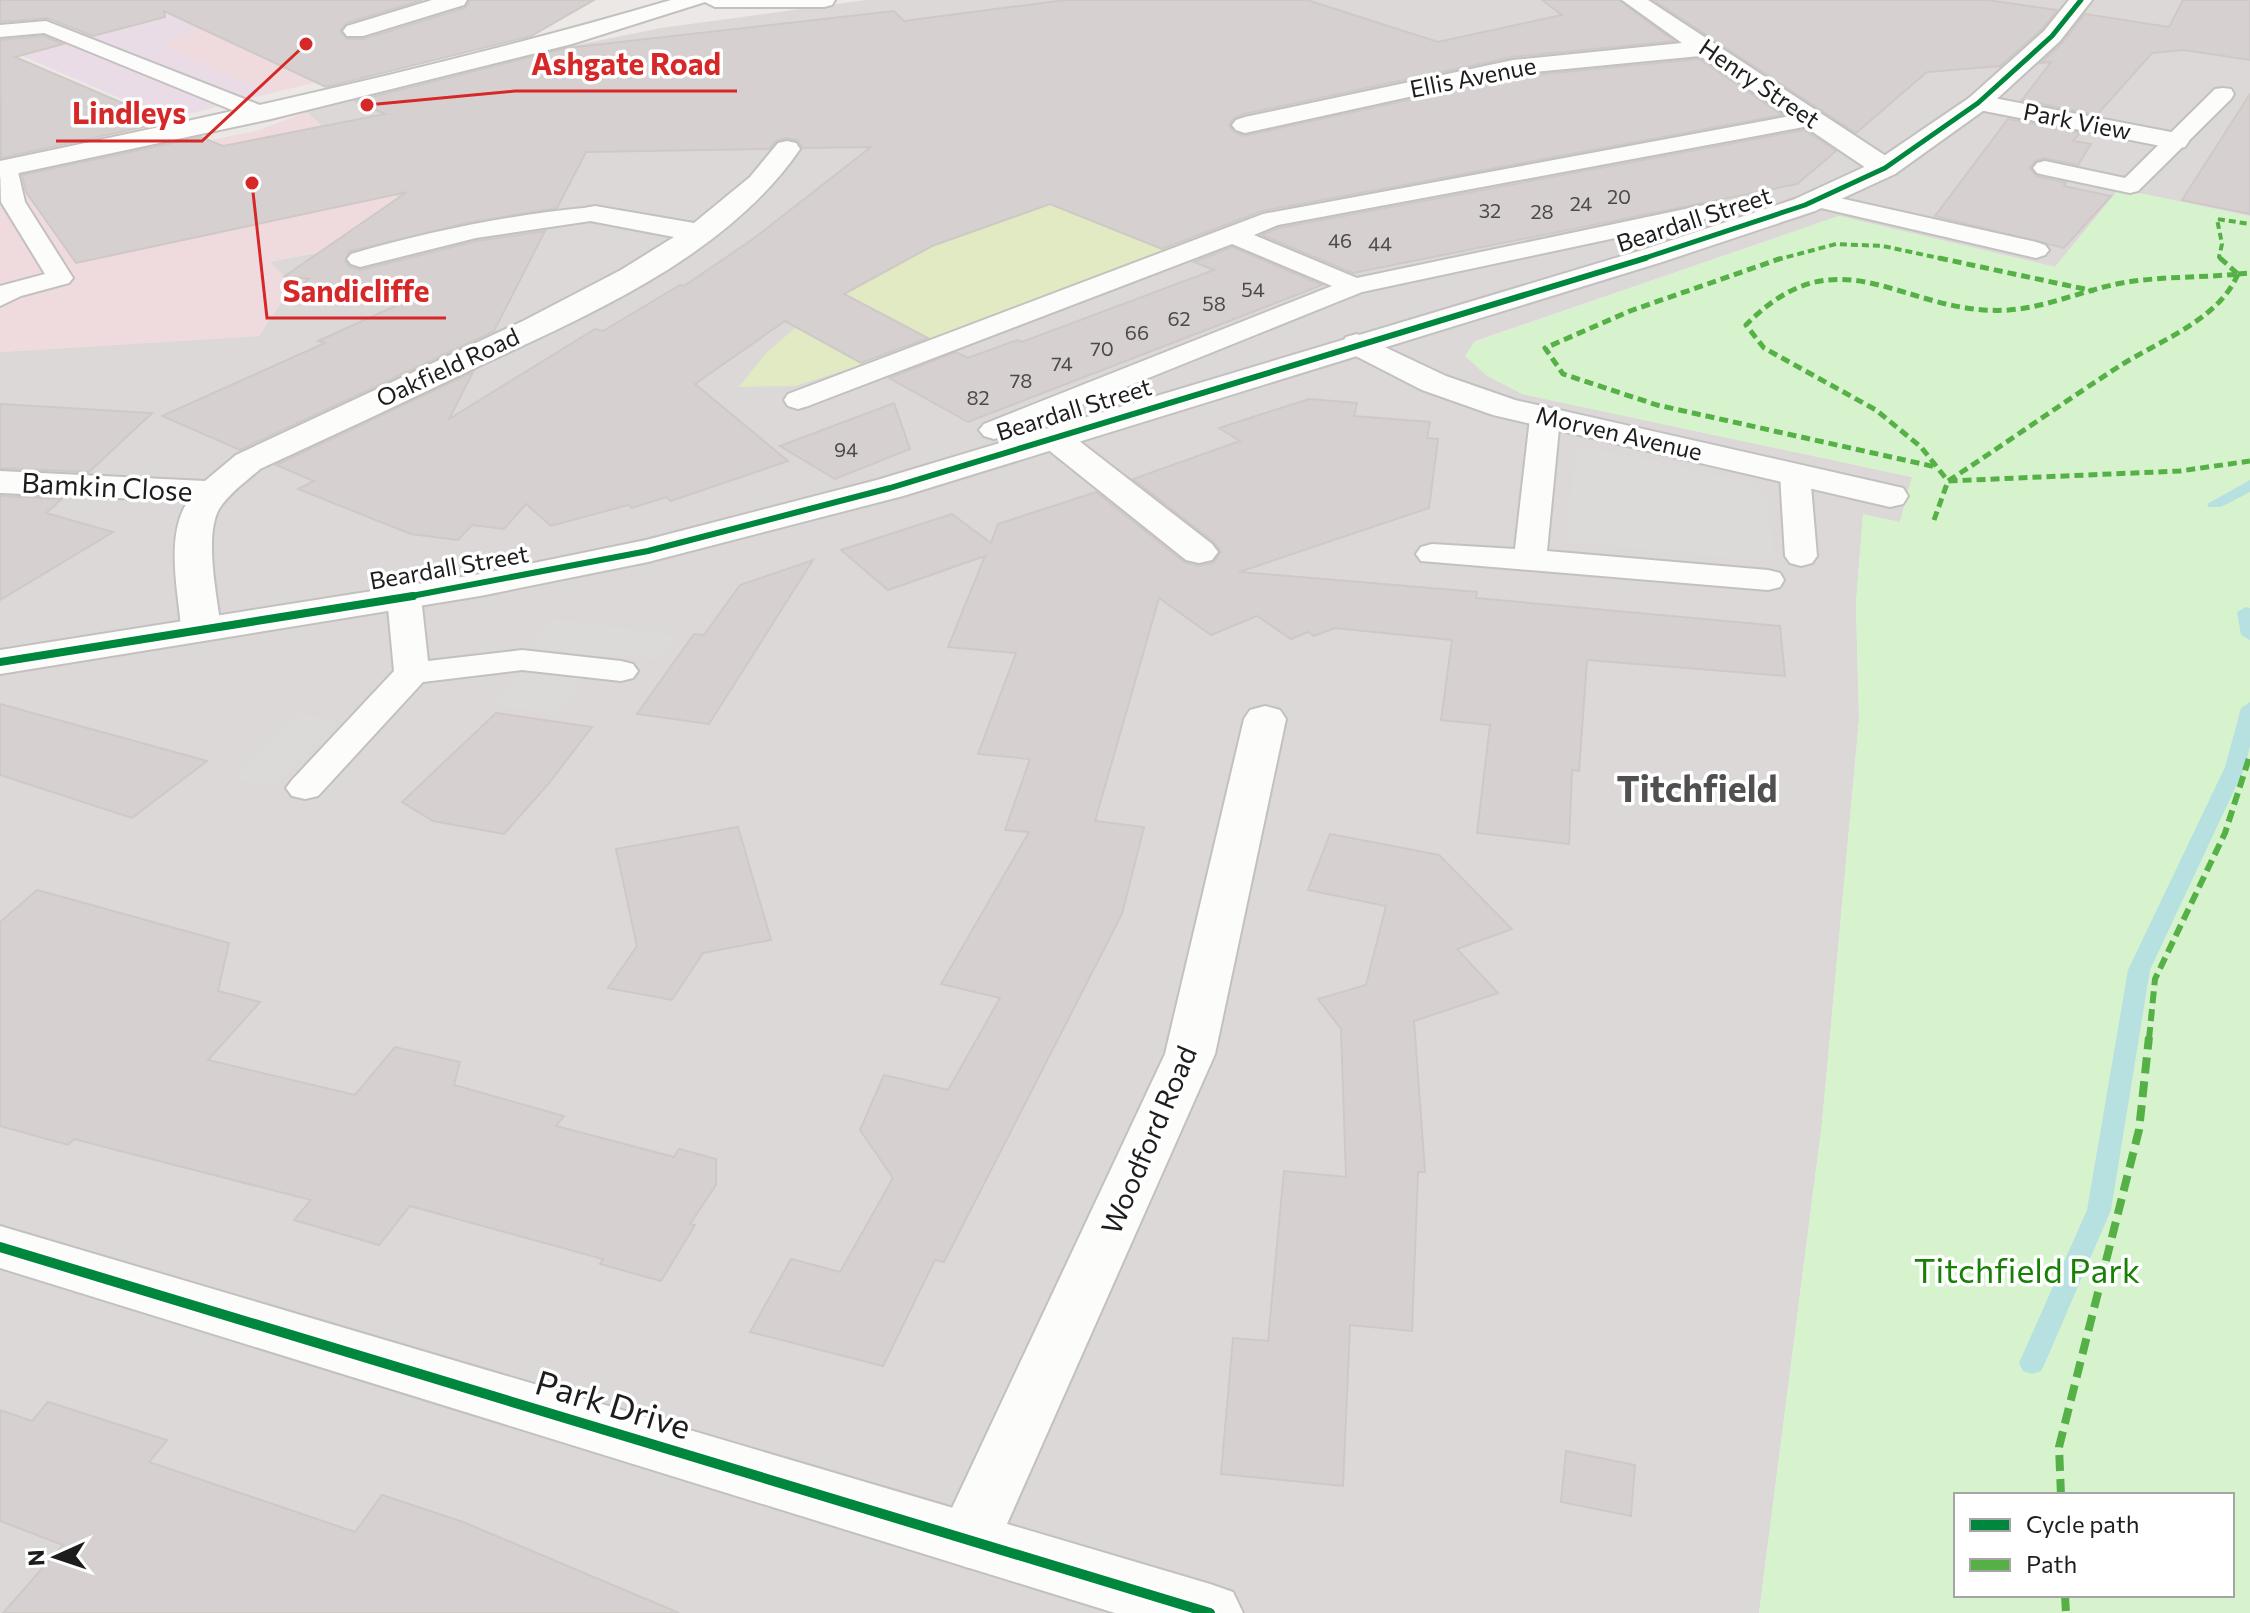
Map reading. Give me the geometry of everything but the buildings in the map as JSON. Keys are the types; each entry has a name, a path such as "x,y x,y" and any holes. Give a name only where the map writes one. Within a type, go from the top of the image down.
{"street":[{"path":"355,31 456,0"},
{"path":"4,169 262,114 564,39 695,0"},
{"path":"715,0 824,0"},
{"name":"Henry Street","path":"1633,0 1885,168"},
{"name":"Beardall Street","path":"0,662 404,597 648,551 890,488 1661,253 1817,200 1885,168 1978,103 2052,36 2081,0"},
{"name":"Ellis Avenue","path":"1245,125 1513,67 1704,48"},
{"name":"Park View","path":"1978,103 2176,141"},
{"name":"Oakfield Road","path":"201,628 196,544 198,516 214,492 248,462 521,334 629,277 699,233 773,170 787,149"},
{"path":"595,214 699,233"},
{"name":"Morven Avenue","path":"1357,344 1434,383 1505,408 1890,496"},
{"path":"1053,437 1199,552"},
{"name":"Bamkin Close","path":"0,482 214,492"},
{"name":"Woodford Road","path":"969,1540 1190,1054 1265,719"},
{"name":"Park Drive","path":"0,1247 1210,1613"}],"lane":[{"path":"0,31 46,27 262,114"},
{"path":"2045,168 2130,186 2223,94"},
{"path":"798,400 1272,219 1812,119"},
{"path":"0,298 12,290 60,278 13,202 4,169"},
{"path":"1817,200 2036,250"},
{"name":"Beardall Street","path":"994,430 1355,286 1709,211"},
{"path":"360,259 449,234 532,218 595,214"},
{"name":"Beardall Street","path":"1619,230 1661,253"},
{"path":"1232,235 1355,286"},
{"name":"Beardall Street","path":"1128,377 1169,402"},
{"path":"1530,559 1545,418"},
{"path":"1795,474 1801,556"},
{"path":"1432,554 1530,559 1768,580"},
{"path":"404,597 412,673"},
{"path":"305,788 412,673 522,660 621,671"}],"shaded area":[{"path":"0,0 250,12 173,37 167,48 268,94 168,119 20,55 0,60"},
{"path":"866,0 2250,0 2250,216 2119,189 2055,267 1839,216 1475,341 1465,356 1522,394 1912,477 1900,522 1863,515 1856,603 1859,720 1822,1123 1759,1613 0,1613 0,352 258,336 269,262 429,228 307,112 577,45 661,28"},
{"path":"250,12 410,60 268,94 167,48 173,37"},
{"path":"307,112 430,228 270,262 293,285 259,336 0,352 0,183 256,131"},
{"path":"1585,447 1748,481 1767,495 1775,562 1565,542 1576,452"},
{"path":"553,619 675,635 656,660 604,653 556,714 494,705 519,675 533,643"},
{"path":"297,713 337,720 272,786 231,778"}],"green space":[{"path":"997,154 1211,236 915,348 795,386 739,387 766,353"},
{"name":"Titchfield Park","path":"2119,189 2250,216 2250,1613 1759,1613 1822,1123 1859,720 1856,603 1863,514 1900,522 1912,477 1522,394 1487,376 1465,356 1475,342 1839,216 2055,267"}],"waterway":[{"path":"2215,504 2250,485"},
{"path":"2246,612 2250,635"},
{"path":"2032,1363 2099,1210 2139,970 2235,767 2250,708"}],"marked path":[{"path":"2250,224 2217,219 2222,244 2219,257 2239,275 2216,305 1948,481 1921,447 1876,410 1764,348 1746,325 1767,305 1793,288 1832,278 1877,284 1969,308 2009,310 2122,283 2154,279 2218,276 2234,275 2250,273"},
{"path":"1936,467 1657,405 1563,374 1545,348 1630,311 1778,259 1836,244 1883,246 2094,291"},
{"path":"1934,520 1948,481 2180,471 2250,461"},
{"path":"2061,1493 2059,1447 2139,1130 2155,979 2225,833 2250,755"},
{"path":"2065,1597 2066,1613"}],"cycle path":[{"path":"0,662 480,585 648,551 890,488 1652,256 1805,205 1885,168 1978,103 2052,36 2081,0"},
{"path":"0,1247 1210,1613"}],"place":[{"name":"Lindleys","path":"306,44"},
{"name":"Ashgate Road","path":"367,105"},
{"name":"Sandicliffe","path":"252,183"}],"district":[{"name":"Titchfield","path":"1697,789"}]}
